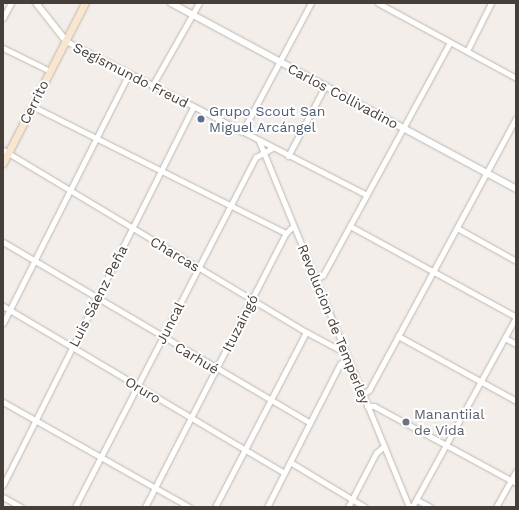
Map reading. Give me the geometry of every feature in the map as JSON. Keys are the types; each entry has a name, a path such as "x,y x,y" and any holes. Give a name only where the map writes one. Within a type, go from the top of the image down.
{"main road":[{"name":"Cerrito","path":"3,163 6,152 32,106 85,3"}],"street":[{"path":"3,18 11,3"},
{"path":"36,3 66,41"},
{"name":"Carlos Collivadino","path":"171,3 516,189"},
{"path":"152,86 199,3"},
{"path":"242,132 311,3"},
{"path":"378,3 516,78"},
{"path":"467,51 491,3"},
{"name":"Segismundo Freud","path":"66,41 272,148 367,195"},
{"path":"316,280 324,275 402,128 450,42"},
{"path":"3,48 50,71"},
{"path":"3,323 129,74"},
{"path":"288,156 325,86"},
{"path":"32,106 286,233"},
{"name":"Luis Sáenz Peña","path":"3,485 131,228 194,107"},
{"path":"363,394 369,390 516,118"},
{"name":"Revolucion de Temperley","path":"259,141 409,507"},
{"name":"Juncal","path":"75,507 256,157 272,148"},
{"name":"Charcas","path":"6,152 306,332 338,349 344,349"},
{"name":"Ituzaingó","path":"145,507 286,233 293,226"},
{"path":"350,226 433,273 516,317 412,507"},
{"path":"457,228 516,261"},
{"name":"Carhué","path":"3,242 310,424"},
{"name":"Oruro","path":"3,306 284,473"},
{"path":"215,507 306,332"},
{"path":"398,336 516,401"},
{"path":"505,338 516,344"},
{"path":"266,507 340,364 348,359"},
{"path":"3,402 100,458 190,507"},
{"path":"367,406 374,406 513,482"},
{"path":"348,507 376,453 384,446"},
{"path":"290,462 365,507"},
{"path":"496,507 513,482 516,471"},
{"path":"3,497 21,507"},
{"path":"417,500 430,507"}],"place":[{"name":"Grupo Scout San Miguel Arcángel","path":"201,119"},
{"name":"Manantiial de Vida","path":"406,422"}]}
